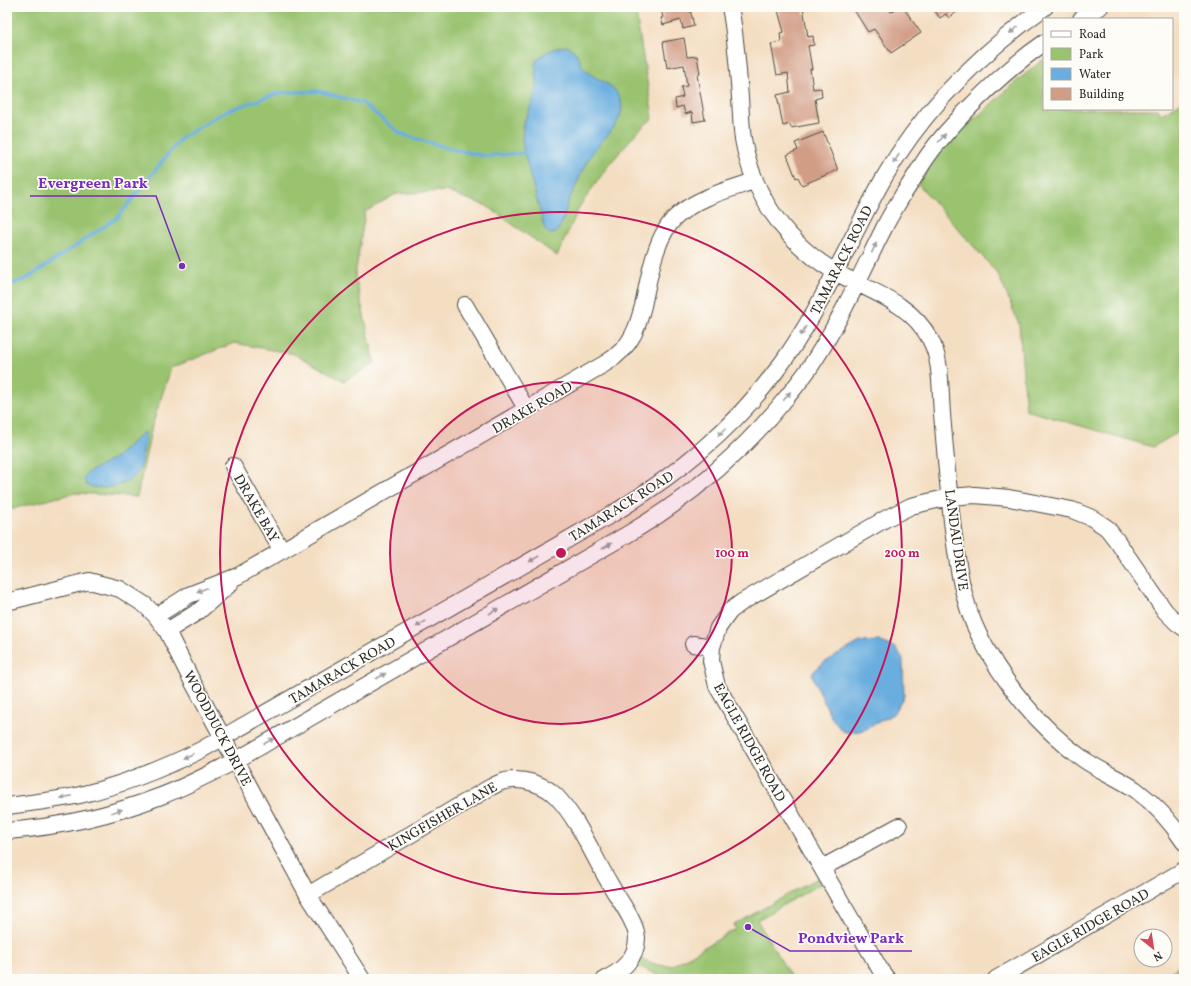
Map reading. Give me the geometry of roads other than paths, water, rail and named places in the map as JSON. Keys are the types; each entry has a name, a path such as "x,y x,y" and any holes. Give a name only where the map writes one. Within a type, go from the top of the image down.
{"street":[{"name":"LANDAU DRIVE","path":"730,7 737,61 743,137 748,162 754,181 766,204 778,222 796,242 821,263 908,311 920,322 932,342 938,365 957,566 966,603 978,634 1009,685 1052,733 1084,759 1135,790 1159,809 1184,842"},
{"name":"TAMARACK ROAD","path":"7,806 55,800 105,788 174,763 223,738 608,517 673,474 718,437 738,416 758,394 791,350 818,306 886,174 905,144 938,102 966,72 994,46 1045,7"},
{"path":"1083,18 1100,7"},
{"name":"TAMARACK ROAD","path":"7,831 66,823 139,804 184,786 235,760 649,521 689,493 735,454 762,426 794,388 813,362 829,336 857,283 890,216 937,144 979,98 1008,70 1043,44"},
{"name":"DRAKE ROAD","path":"156,616 189,595 238,576 527,410 616,356 633,335 638,322 656,253 667,228 686,208 698,201 754,181"},
{"path":"465,305 527,410"},
{"name":"DRAKE BAY","path":"233,466 282,551"},
{"name":"EAGLE RIDGE ROAD","path":"887,979 717,686 711,661 712,647 718,628 730,611 742,602 887,518 911,506 950,497 975,496 1009,498 1072,510 1092,518 1107,528 1166,611 1184,628"},
{"name":"DRAKE ROAD","path":"167,631 199,611 238,576"},
{"name":"WOODDUCK DRIVE","path":"7,602 89,581 120,589 145,605 156,616 167,631 308,895 362,979"},
{"path":"693,644 712,647"},
{"name":"KINGFISHER LANE","path":"308,895 491,787 503,781 516,780 531,782 545,788 555,795 564,807 592,851 609,884 627,911 633,924 637,938 634,952 625,967 616,974 605,979"},
{"path":"822,868 898,826"},
{"name":"EAGLE RIDGE ROAD","path":"996,979 1184,870"}],"water":[{"path":"565,46 577,54 584,69 608,84 617,93 621,101 622,110 616,125 593,152 585,165 568,203 560,228 555,233 550,234 545,230 524,153 522,139 523,124 535,96 537,81 535,64 537,60 545,53"},
{"path":"142,433 145,433 145,443 140,468 135,476 122,484 115,486 100,488 86,485 84,478 87,473 118,456"},
{"path":"879,641 896,648 903,659 904,696 893,714 864,730 848,733 841,730 831,717 812,673 824,662 860,642"},
{"path":"708,973 752,977 757,979 698,979"}],"waterway":[{"path":"7,286 28,278 118,217 181,138 226,111 279,93 318,91 362,103 401,134 451,149 485,156 524,153"}],"place":[{"name":"Evergreen Park","path":"182,266"},
{"name":"Pondview Park","path":"748,927"}]}
